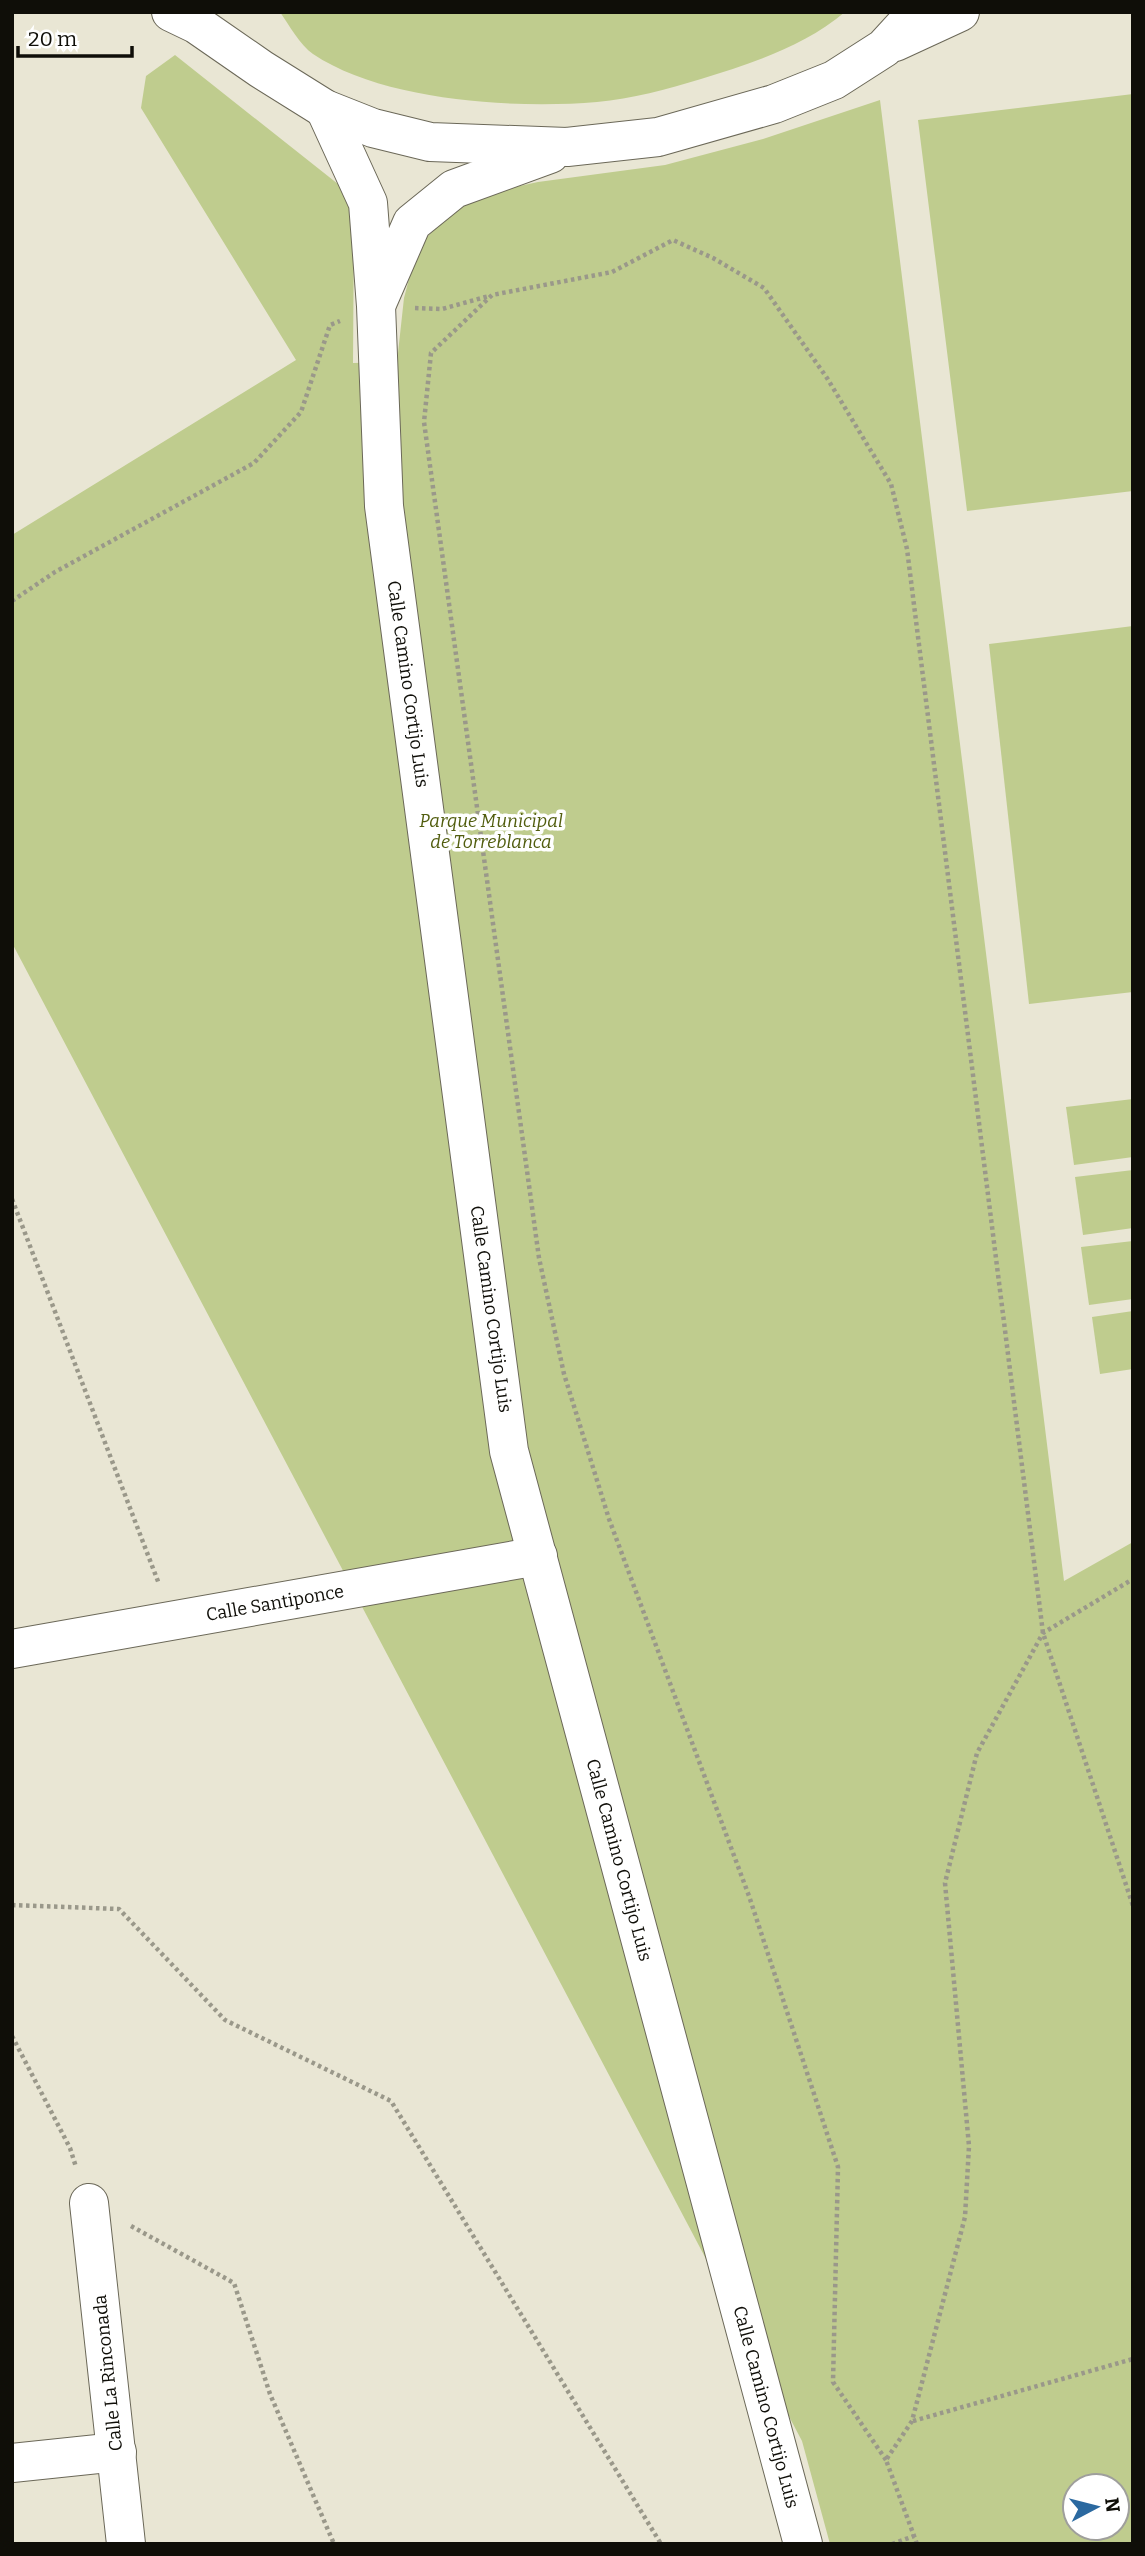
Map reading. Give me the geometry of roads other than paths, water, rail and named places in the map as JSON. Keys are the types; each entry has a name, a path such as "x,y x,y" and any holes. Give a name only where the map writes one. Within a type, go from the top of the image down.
{"street":[{"path":"171,12 196,24 326,109 373,128 430,142 567,147 658,138 774,104 834,80 884,48 960,12"},
{"path":"228,12 235,31 261,69"},
{"path":"884,48 917,12"},
{"path":"326,109 368,203 376,306"},
{"name":"Calle Camino Cortijo Luis","path":"567,147 454,189 412,223 376,306 386,520 509,1451 803,2544"},
{"name":"Calle Santiponce","path":"12,1649 538,1556"},
{"name":"Calle La Rinconada","path":"89,2203 126,2544"},
{"path":"12,2463 117,2452"}],"park label":[{"name":"Parque Municipal de Torreblanca","path":"491,831"}]}
